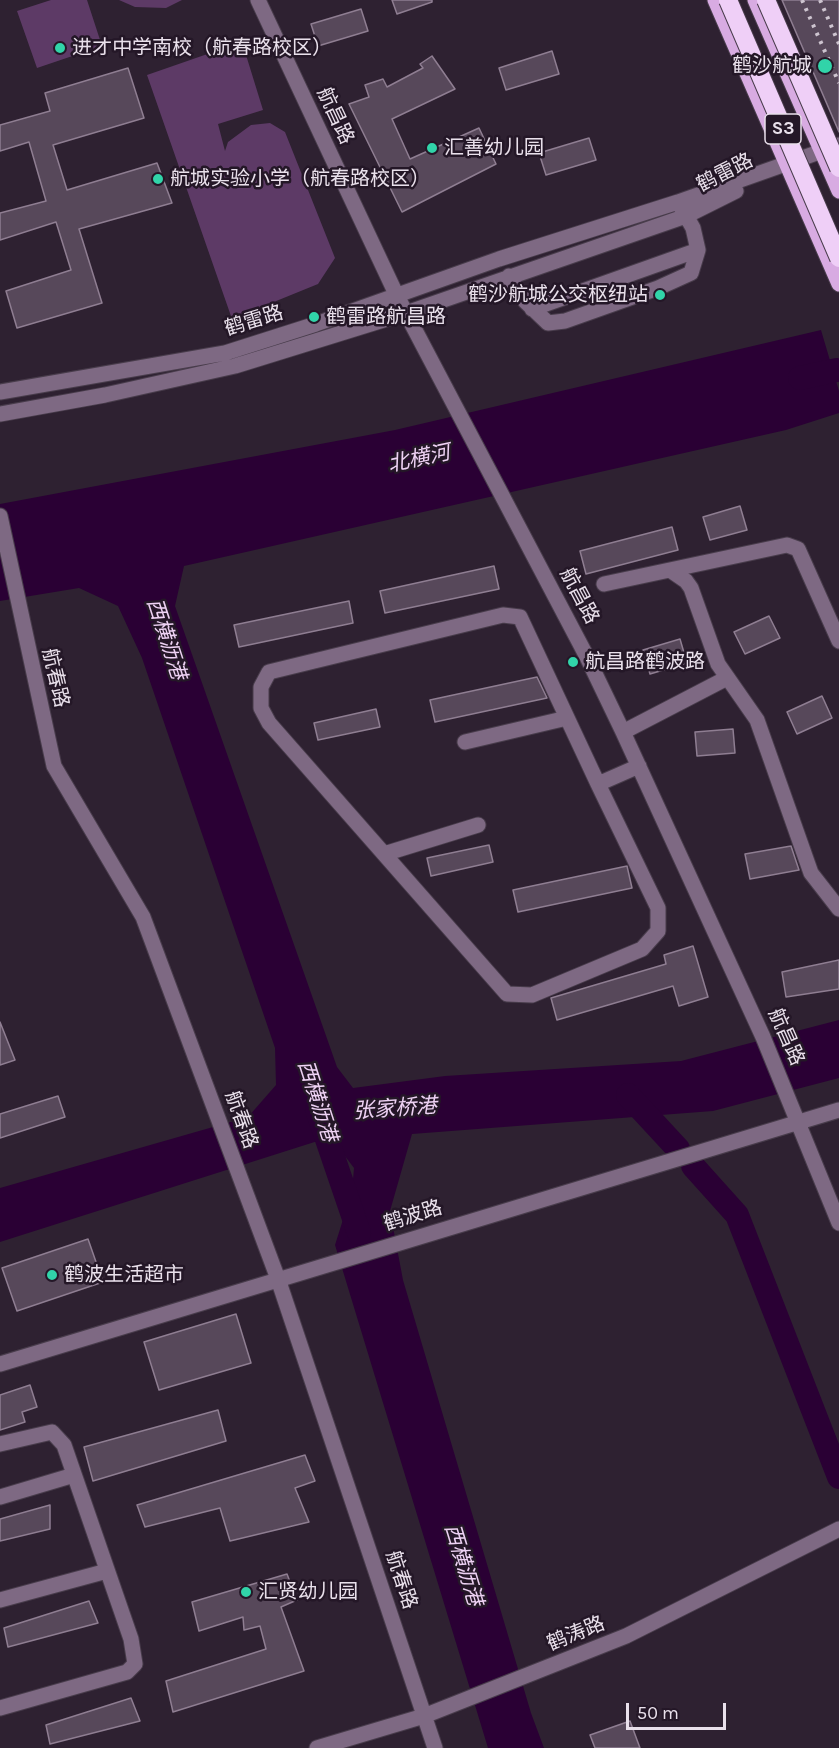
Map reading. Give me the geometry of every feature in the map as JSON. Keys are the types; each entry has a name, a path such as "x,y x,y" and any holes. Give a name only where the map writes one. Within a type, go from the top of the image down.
{"highway":[{"name":"S3","path":"728,0 839,258"},
{"name":"S3","path":"766,0 839,168"}],"main road":[{"path":"715,0 839,284"},
{"path":"755,0 839,191"}],"street":[{"name":"航昌路","path":"258,0 396,294 587,657 691,875 800,1123 839,1223"},
{"path":"786,165 839,145"},
{"name":"鹤雷路","path":"0,392 225,352 316,324 396,294 786,165"},
{"name":"鹤雷路","path":"0,414 105,395 235,366 406,313 686,216 786,165"},
{"path":"509,276 532,309 548,323 565,321 658,288 691,273 698,250 693,228 678,202"},
{"path":"532,309 698,250"},
{"name":"航春路","path":"0,516 54,766 143,917 278,1279 435,1748"},
{"path":"604,584 787,545 798,549 839,641"},
{"path":"670,570 691,588 703,627 727,678 757,720 811,873 839,909"},
{"path":"503,615 520,617 567,717 658,908 658,931 642,949 532,995 507,994 269,723 261,708 261,687 269,672 503,615"},
{"path":"623,732 727,678"},
{"path":"465,742 567,717"},
{"path":"598,784 639,766"},
{"path":"384,854 478,825"},
{"name":"鹤波路","path":"0,1364 839,1110"},
{"path":"0,1444 52,1432 64,1445 131,1640 135,1664 127,1672 0,1707"},
{"path":"0,1497 74,1475"},
{"name":"鹤涛路","path":"317,1748 424,1716 626,1636 837,1530"},
{"path":"0,1600 107,1570"}],"shaded area":[{"path":"51,0 87,0 102,46 37,68 17,11"},
{"path":"119,0 182,0 166,8 135,7"},
{"path":"242,42 263,110 218,124 225,151 228,142 251,125 270,123 285,132 335,258 318,284 232,319 147,75"}],"water":[{"name":"张家桥港","path":"821,330 839,391 839,413 786,430 184,566 175,606 337,1067 353,1088 445,1076 681,1061 839,1020 839,1078 713,1111 412,1134 390,1211 403,1280 531,1713 544,1748 488,1748 335,1245 352,1191 354,1168 338,1147 324,1139 0,1242 0,1188 248,1117 276,1085 275,1048 142,658 118,606 79,588 0,601 0,504 395,430"}],"building":[{"path":"392,0 432,0 432,2 397,14"},
{"name":"鹤沙航城","path":"782,0 839,0 839,132"},
{"path":"361,9 368,31 318,46 311,24"},
{"path":"552,51 559,74 506,90 499,68"},
{"path":"432,56 455,89 392,119 410,159 479,128 496,164 402,212 349,104 369,97 365,85 383,79 387,87 423,68 420,64"},
{"path":"128,68 144,118 53,145 67,190 157,163 172,203 79,229 102,303 17,328 6,291 71,270 56,222 0,240 0,213 46,201 29,142 0,151 0,125 50,111 45,93"},
{"path":"589,138 596,160 546,175 539,153"},
{"path":"740,506 747,530 710,540 703,517"},
{"path":"672,527 678,550 586,574 580,551"},
{"path":"494,566 499,589 385,613 380,591"},
{"path":"349,601 353,623 239,647 234,625"},
{"path":"769,616 780,638 745,654 734,632"},
{"path":"680,639 687,663 650,674 643,650"},
{"path":"537,677 547,698 435,722 430,700"},
{"path":"822,696 832,718 797,734 787,712"},
{"path":"376,709 380,727 318,740 314,723"},
{"path":"733,729 735,753 697,756 695,732"},
{"path":"489,845 493,862 431,876 427,858"},
{"path":"791,846 799,870 750,879 745,854"},
{"path":"627,866 632,888 518,912 513,890"},
{"path":"693,946 708,997 679,1006 673,986 557,1020 551,998 666,964 664,955"},
{"path":"839,960 839,989 786,997 782,972"},
{"path":"0,1022 15,1060 0,1065"},
{"path":"58,1096 65,1117 0,1138 0,1114"},
{"name":"鹤波生活超市","path":"88,1239 103,1282 17,1311 2,1268"},
{"path":"236,1314 251,1363 159,1390 144,1342"},
{"path":"30,1385 37,1407 22,1412 25,1422 0,1430 0,1395"},
{"path":"218,1410 226,1441 93,1481 84,1447"},
{"path":"305,1455 315,1481 295,1488 309,1522 230,1541 220,1508 145,1527 137,1505"},
{"path":"50,1505 50,1529 0,1541 0,1519"},
{"path":"287,1574 297,1600 281,1607 304,1671 173,1712 166,1681 266,1649 260,1626 244,1630 243,1617 199,1631 192,1602"},
{"path":"89,1601 98,1623 8,1647 4,1628"},
{"path":"131,1698 140,1721 50,1744 46,1725"},
{"path":"630,1721 640,1748 595,1748 590,1735"}],"waterway":[{"name":"北横河","path":"800,378 837,370"},
{"path":"628,1095 678,1149"},
{"name":"西横沥港","path":"317,1110 359,1233"},
{"path":"693,1166 737,1215 839,1477"}],"railway":[{"path":"802,0 839,83"},
{"path":"820,0 839,44"}],"place":[{"name":"进才中学南校（航春路校区）","path":"60,48"},
{"name":"鹤沙航城","path":"825,66"},
{"name":"汇善幼儿园","path":"432,148"},
{"name":"航城实验小学（航春路校区）","path":"158,179"},
{"name":"鹤沙航城公交枢纽站","path":"660,295"},
{"name":"鹤雷路航昌路","path":"314,317"},
{"name":"航昌路鹤波路","path":"573,662"},
{"name":"鹤波生活超市","path":"52,1275"},
{"name":"汇贤幼儿园","path":"246,1592"}]}
